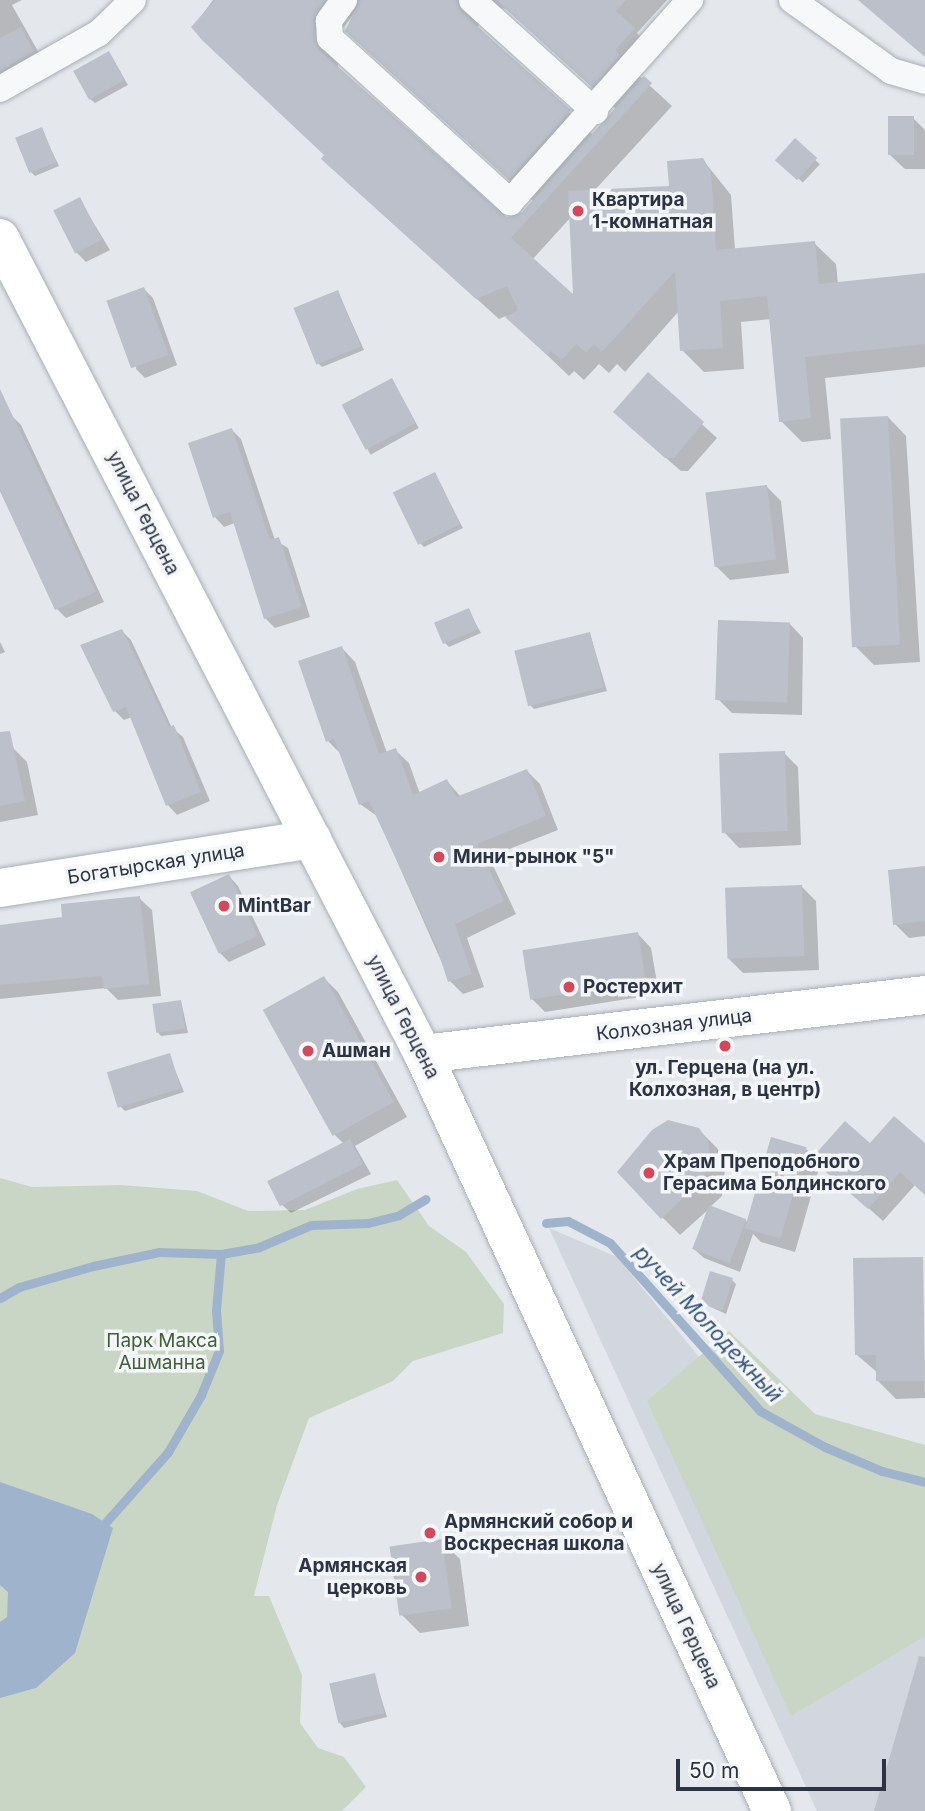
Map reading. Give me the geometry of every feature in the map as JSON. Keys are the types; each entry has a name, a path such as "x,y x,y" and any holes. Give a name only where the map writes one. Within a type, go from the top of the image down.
{"main road":[{"name":"улица Герцена","path":"0,238 423,1054 772,1811"},
{"name":"Богатырская улица","path":"0,888 312,839"},
{"name":"Колхозная улица","path":"423,1054 925,995"}],"street":[{"path":"0,89 99,33 133,0"},
{"path":"344,0 329,20 330,38 510,202 595,111 690,0"},
{"path":"472,0 595,111"},
{"path":"792,0 891,71 925,81"}],"shaded area":[{"path":"549,1228 617,1257 754,1424 925,1502 925,1811 817,1811"}],"green space":[{"name":"Парк Макса Ашманна","path":"0,1178 32,1187 121,1185 197,1191 248,1211 305,1210 357,1189 397,1180 429,1226 466,1252 504,1304 503,1333 413,1361 393,1381 309,1418 277,1505 254,1596 269,1596 302,1675 300,1723 318,1748 344,1757 366,1787 342,1811 0,1811"},
{"path":"729,1331 815,1414 925,1445 925,1636 791,1716 647,1401"}],"water":[{"path":"0,1482 92,1514 113,1528 75,1653 36,1688 0,1698 0,1622 7,1617 8,1592 0,1585"}],"building":[{"path":"215,0 325,0 313,21 319,50 507,217 522,212 644,76 652,83 511,238 573,294 568,191 669,186 667,161 703,158 711,172 716,250 815,241 819,284 925,273 925,344 805,357 811,418 779,422 767,296 720,301 723,348 680,351 675,271 602,352 594,344 586,353 576,344 562,360 551,351 547,355 505,317 518,310 507,286 476,299 321,159 324,155 202,40 191,27"},
{"path":"360,0 457,0 461,12 571,110 509,180 345,31"},
{"path":"496,0 626,0 616,11 635,28 615,50 620,55 592,87"},
{"path":"858,0 925,0 925,57"},
{"path":"21,27 34,52 0,71 0,38"},
{"path":"109,51 125,80 89,100 73,71"},
{"path":"888,116 914,116 914,155 888,155"},
{"path":"42,127 56,162 29,173 15,138"},
{"path":"795,138 817,158 797,180 775,160"},
{"path":"80,197 102,240 75,253 53,211"},
{"path":"144,287 169,355 131,368 106,301"},
{"path":"338,290 361,347 316,365 293,308"},
{"path":"648,372 704,422 674,458 665,458 613,412"},
{"path":"392,378 416,423 366,450 342,405"},
{"path":"0,389 96,592 55,610 0,491"},
{"path":"888,416 900,645 852,647 840,419"},
{"path":"232,428 270,540 279,537 302,607 264,619 230,512 213,518 188,443"},
{"path":"435,472 460,524 418,545 393,493"},
{"path":"767,485 776,559 715,567 705,493"},
{"path":"469,608 478,629 443,644 434,623"},
{"path":"718,620 790,623 787,702 715,700"},
{"path":"122,629 169,727 174,725 201,792 166,806 126,707 113,712 80,645"},
{"path":"590,632 604,687 528,706 514,651"},
{"path":"342,646 379,754 396,748 413,795 447,779 456,797 527,769 546,816 477,844 504,901 455,924 472,974 448,982 436,945 369,801 359,805 334,739 326,742 298,661"},
{"path":"10,731 25,801 0,806 0,732"},
{"path":"785,751 788,831 722,833 719,753"},
{"path":"925,866 925,921 893,925 888,870"},
{"path":"229,874 258,936 219,954 190,892"},
{"path":"802,885 804,956 728,959 725,888"},
{"path":"140,896 149,984 104,989 102,976 0,985 0,925 62,917 61,904"},
{"path":"638,932 646,981 530,1000 522,950"},
{"path":"324,976 394,1102 333,1136 263,1010"},
{"path":"181,1000 185,1029 156,1033 152,1004"},
{"path":"170,1053 181,1088 118,1108 107,1072"},
{"path":"894,1116 925,1143 925,1195 900,1172 868,1209 811,1159 845,1121 870,1143"},
{"name":"Храм Преподобного Герасима Болдинского","path":"668,1120 699,1128 708,1141 710,1156 704,1178 661,1219 617,1172 652,1130"},
{"path":"771,1137 807,1147 780,1239 745,1228"},
{"path":"350,1139 363,1164 280,1206 267,1181"},
{"path":"709,1205 746,1219 729,1263 692,1249"},
{"path":"923,1257 925,1381 876,1381 876,1355 855,1355 853,1258"},
{"path":"710,1271 733,1278 723,1311 700,1304"},
{"name":"Армянская церковь","path":"442,1539 452,1608 399,1616 390,1546"},
{"path":"919,1656 925,1657 925,1811 874,1811"},
{"path":"375,1673 384,1713 338,1724 329,1684"}],"waterway":[{"name":"ручей Молодежный","path":"0,1298 19,1287 93,1266 159,1252 221,1254 259,1247 311,1225 368,1223 399,1215 426,1199"},
{"name":"ручей Молодежный","path":"546,1223 568,1221 610,1243 760,1411 825,1447 882,1471 925,1482"},
{"path":"105,1523 168,1452 201,1395 219,1351 216,1310 221,1254"}],"place":[{"name":"Квартира 1-комнатная","path":"578,211"},
{"name":"Мини-рынок \"5\"","path":"439,857"},
{"name":"MintBar","path":"224,906"},
{"name":"Ростерхит","path":"569,987"},
{"name":"ул. Герцена (на ул. Колхозная, в центр)","path":"725,1046"},
{"name":"Ашман","path":"308,1051"},
{"name":"Храм Преподобного Герасима Болдинского","path":"649,1173"},
{"name":"Армянский собор и Воскресная школа","path":"430,1533"},
{"name":"Армянская церковь","path":"421,1577"}]}
